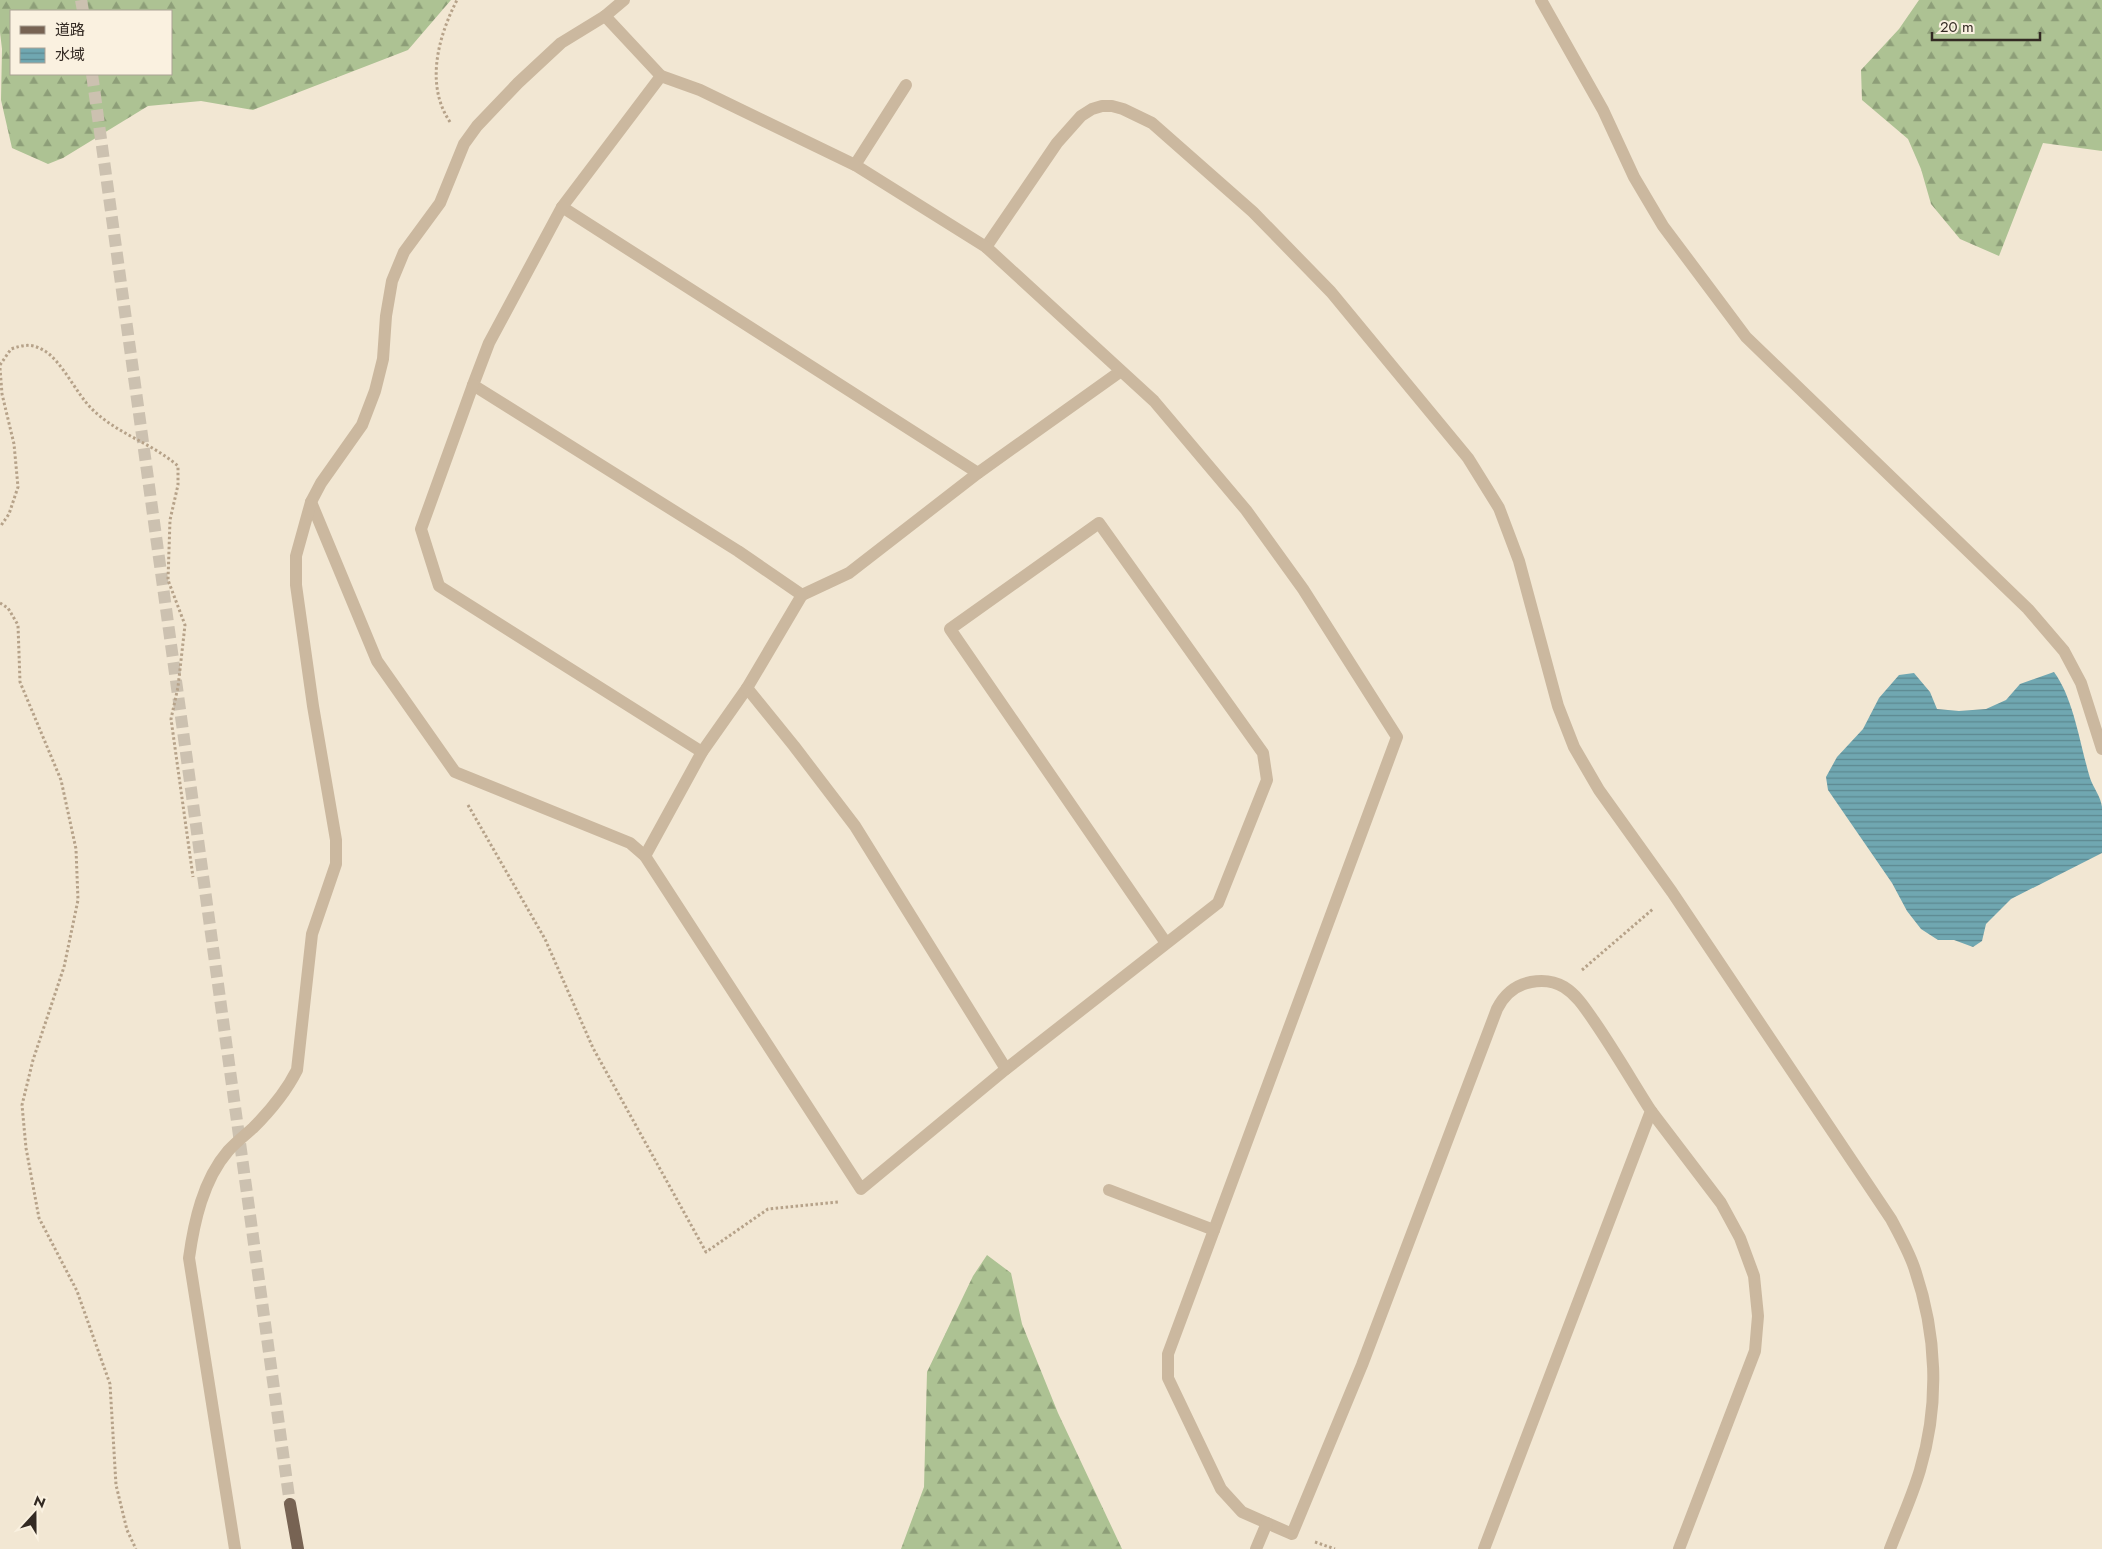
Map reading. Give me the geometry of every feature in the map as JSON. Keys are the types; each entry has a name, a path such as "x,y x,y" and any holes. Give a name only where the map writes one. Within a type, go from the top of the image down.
{"main road":[{"path":"290,1504 298,1549"}],"street":[{"path":"235,1549 189,1258 193,1230 202,1199 214,1174 227,1152 255,1126 287,1090 297,1070 312,934 336,864 336,840 313,706 296,585 296,556 311,502 320,483 362,425 376,391 383,359 386,316 392,281 404,252 440,203 464,144 477,126 518,83 561,43 604,16 624,0"},
{"path":"1541,0 1603,110 1634,177 1663,226 1700,276 1746,337 2028,609 2064,651 2082,683 2102,750"},
{"path":"604,16 661,76 700,90 855,165 986,247 1154,401 1246,510 1303,589 1397,737 1168,1354 1168,1378 1221,1489 1242,1512 1292,1534 1362,1365 1500,1002 1511,990 1525,983 1548,981 1563,986 1576,995 1651,1111 1720,1203 1740,1238 1754,1276 1758,1316 1755,1351 1679,1549"},
{"path":"661,76 562,207 489,343 421,528 439,586 702,752"},
{"path":"855,165 906,85"},
{"path":"986,247 1071,125 1092,109 1102,106 1123,109 1152,123 1253,212 1331,292 1468,458 1499,508 1519,561 1558,706 1574,747 1598,790 1672,892 1891,1219 1914,1266 1929,1324 1934,1368 1931,1420 1920,1471 1890,1549"},
{"path":"562,207 978,473"},
{"path":"645,856 702,752 747,688 802,595 849,573 978,473 1121,371"},
{"path":"473,385 738,551 802,595"},
{"path":"311,502 377,661 455,772 630,844 645,856 861,1189 1006,1070 1218,903 1267,780 1263,753 1100,523 950,629 1166,943"},
{"path":"747,688 855,826 1006,1070"},
{"path":"1484,1549 1651,1111"},
{"path":"1109,1190 1214,1230"},
{"path":"1256,1549 1267,1523"}],"path":[{"path":"457,0 444,29 437,62 436,89 447,117 464,144"},
{"path":"0,527 9,514 18,487 14,444 2,394 0,366 11,349 27,344 45,350 68,377 91,409 121,432 165,455 178,466 178,485 170,520 168,580 185,625 178,687 171,719 193,877"},
{"path":"0,603 8,608 18,625 20,682 61,780 76,849 78,900 64,966 33,1060 22,1105 26,1148 39,1218 77,1291 110,1384 116,1485 126,1530 136,1549"},
{"path":"455,772 461,793 545,939 593,1048 706,1252 768,1209 845,1201 861,1189"},
{"path":"1563,986 1672,892"}],"green space":[{"path":"0,0 451,0 408,50 253,110 201,101 148,106 63,158 48,164 12,148 1,100 2,49"},
{"path":"1919,0 2102,0 2102,151 2043,143 1999,256 1960,239 1931,204 1921,169 1908,139 1862,100 1861,70 1899,29"},
{"path":"987,1255 1011,1273 1022,1324 1058,1413 1122,1549 901,1549 924,1487 927,1372 973,1276"}],"water":[{"path":"2054,672 2067,695 2090,778 2101,803 2102,853 2011,899 1986,924 1982,941 1973,947 1954,940 1938,940 1921,929 1907,911 1892,883 1828,790 1826,777 1837,757 1863,729 1879,698 1899,675 1914,673 1930,692 1937,709 1959,711 1986,709 2006,700 2020,684"}],"tunnel":[{"path":"81,0 83,10"},
{"path":"92,75 290,1504"}]}
